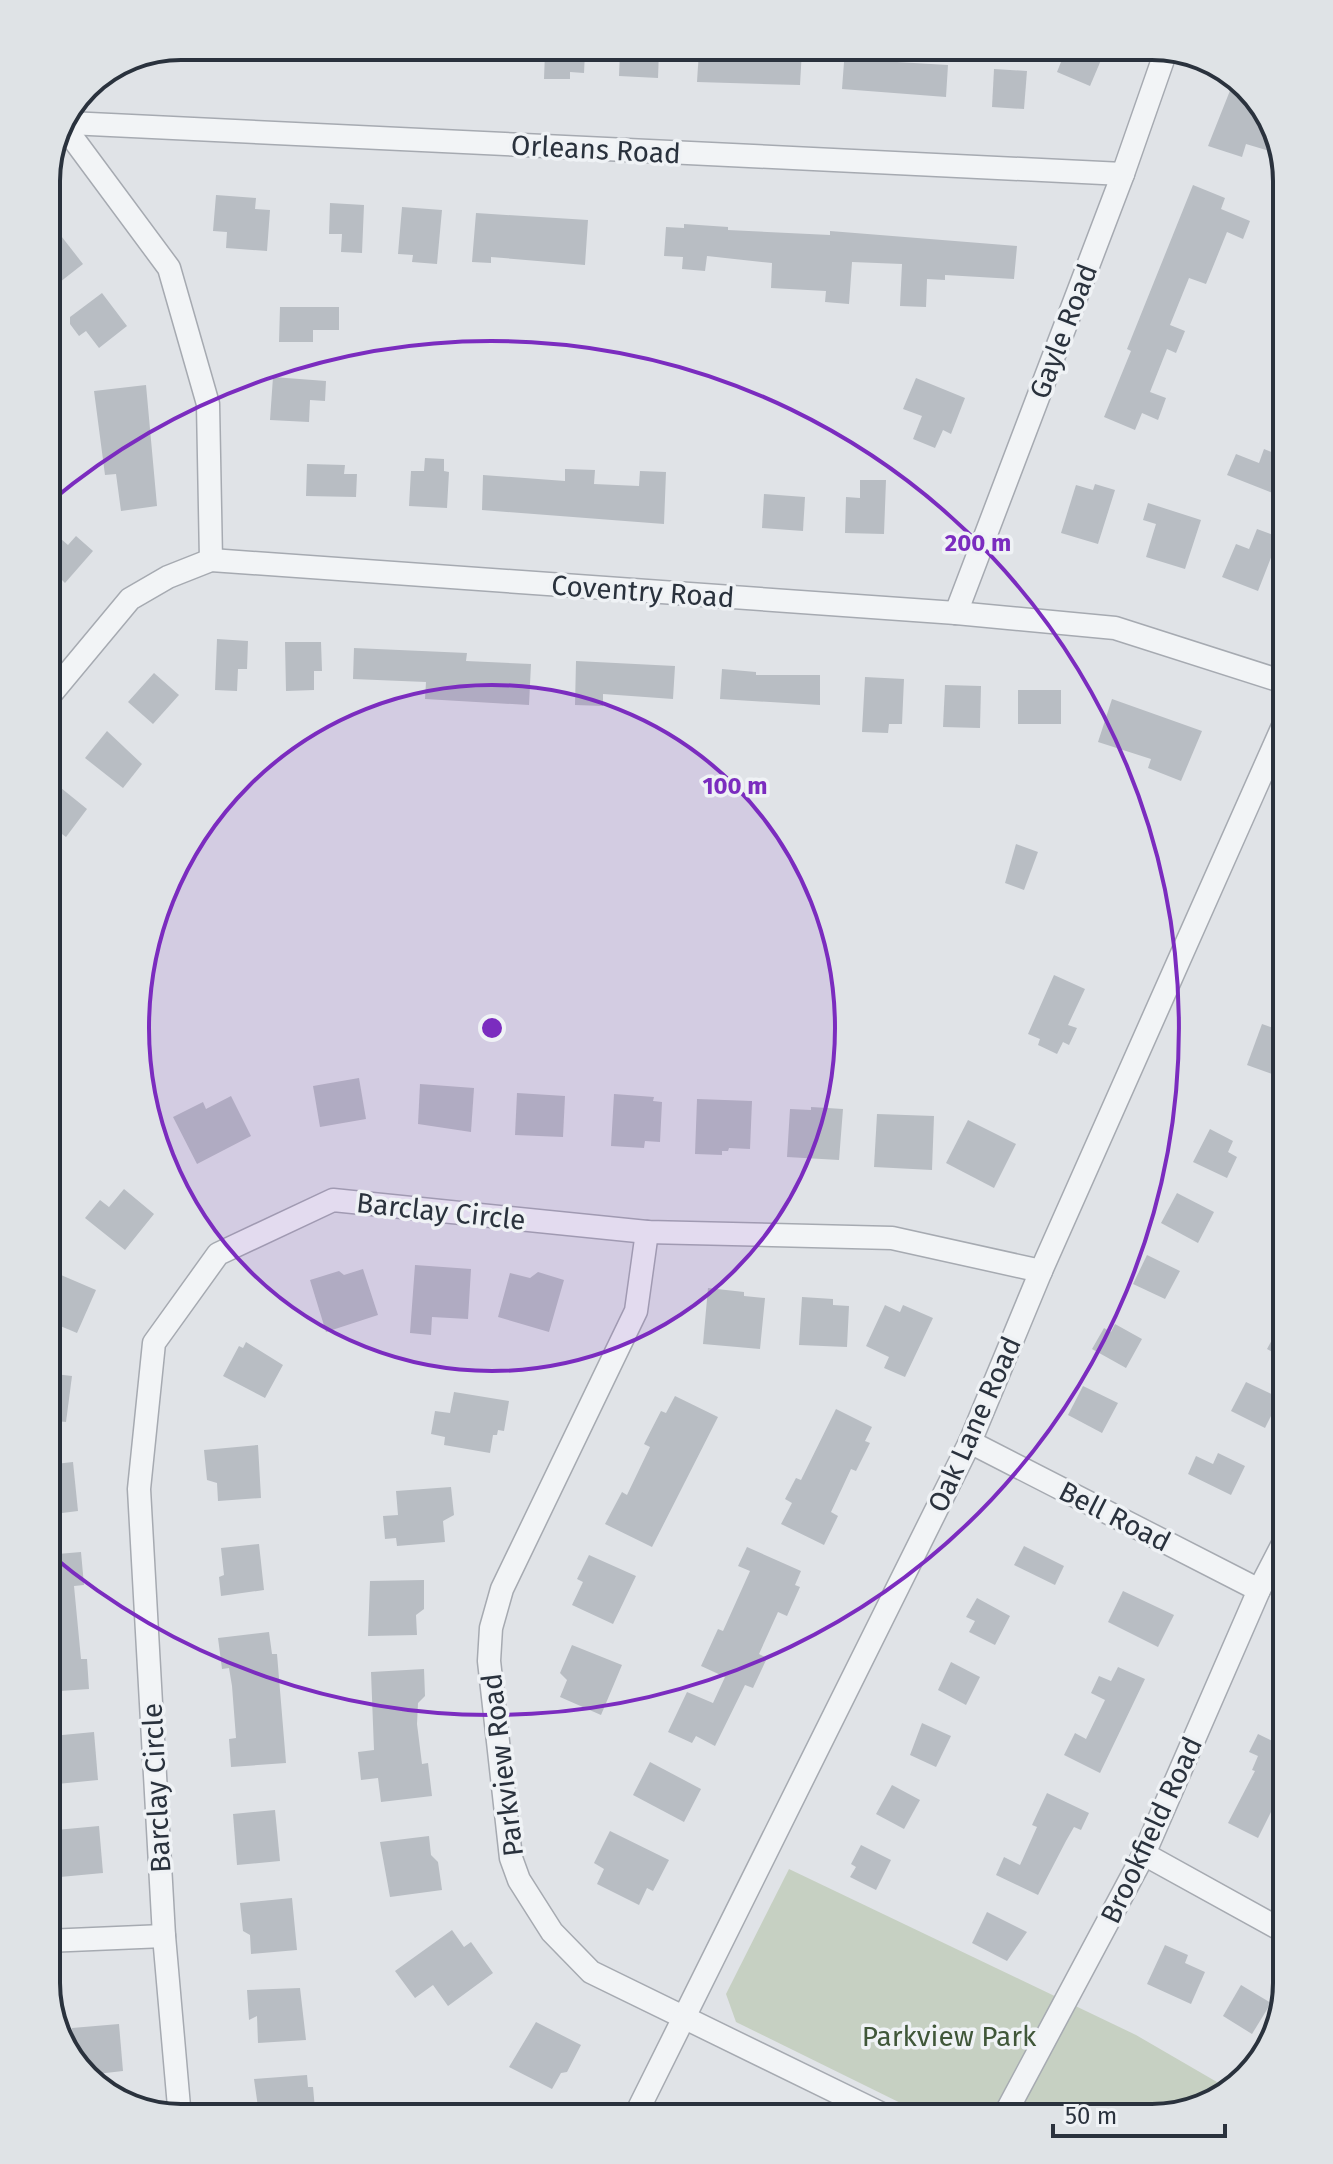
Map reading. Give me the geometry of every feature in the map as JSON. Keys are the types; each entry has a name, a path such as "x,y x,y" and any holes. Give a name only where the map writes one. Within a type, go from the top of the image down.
{"street":[{"name":"Gayle Road","path":"956,613 1123,174 1163,60"},
{"name":"Orleans Road","path":"75,123 1123,174"},
{"path":"70,134 169,268 208,404 211,560"},
{"name":"Coventry Road","path":"60,683 130,599 168,577 211,560 956,613 1115,628 1273,679"},
{"name":"Oak Lane Road","path":"641,2104 970,1442 1041,1271 1273,749"},
{"name":"Barclay Circle","path":"179,2104 164,1936 139,1489 154,1343 218,1254 333,1200 647,1232 892,1238 1041,1271"},
{"name":"Parkview Road","path":"647,1232 636,1311 502,1589 491,1628 489,1661 511,1858 519,1880 552,1932 591,1972 683,2020 860,2104"},
{"name":"Bell Road","path":"970,1442 1259,1590"},
{"name":"Brookfield Road","path":"1010,2104 1144,1854 1273,1563"},
{"path":"1144,1854 1273,1925"},
{"path":"60,1940 164,1936"}],"green space":[{"name":"Parkview Park","path":"789,1869 1136,2035 1220,2084 1183,2100 1168,2103 903,2104 736,2022 726,1994"}],"building":[{"path":"545,60 585,60 584,73 570,72 570,79 544,79"},
{"path":"620,60 659,60 658,78 619,76"},
{"path":"698,60 801,60 800,85 697,82"},
{"path":"844,60 948,65 946,97 842,89"},
{"path":"1062,60 1101,60 1090,86 1057,72"},
{"path":"994,69 1027,71 1024,109 992,107"},
{"path":"1231,89 1253,114 1269,151 1246,144 1242,157 1208,146"},
{"path":"1193,185 1225,198 1221,209 1250,221 1243,239 1227,232 1206,284 1189,278 1170,325 1185,331 1176,353 1167,349 1150,392 1166,398 1158,420 1142,413 1135,430 1104,417 1131,351 1127,349"},
{"path":"216,195 256,198 255,209 270,210 267,251 226,248 227,232 213,231"},
{"path":"330,203 364,205 362,253 341,252 342,234 329,234"},
{"path":"402,207 442,210 437,264 412,262 413,255 398,254"},
{"path":"476,213 588,220 585,265 491,257 491,263 472,262"},
{"path":"684,224 728,227 728,230 830,235 830,231 1017,246 1014,279 945,275 945,280 927,279 926,307 900,306 902,264 852,262 849,304 825,302 826,291 771,288 772,263 707,256 705,271 682,269 683,257 664,256 666,227 684,228"},
{"path":"60,235 83,264 60,282"},
{"path":"102,293 127,326 99,348 86,331 79,336 70,324 70,317"},
{"path":"280,307 339,307 339,330 313,330 313,342 279,342"},
{"path":"273,377 326,381 325,401 310,400 309,422 270,420"},
{"path":"916,378 965,398 951,434 943,430 935,448 913,439 922,416 903,409"},
{"path":"146,385 157,506 121,511 116,474 105,475 94,391"},
{"path":"1264,449 1273,453 1273,493 1227,475 1236,454 1259,463"},
{"path":"425,458 444,459 444,471 449,472 447,508 409,506 411,471 424,471"},
{"path":"307,464 345,465 344,474 357,474 356,497 306,496"},
{"path":"565,469 595,470 594,484 639,486 640,471 666,472 664,524 482,510 483,475 565,481"},
{"path":"860,480 886,480 884,534 845,533 846,497 860,498"},
{"path":"1095,484 1115,490 1098,544 1061,533 1076,485 1093,490"},
{"path":"764,494 805,497 803,531 762,528"},
{"path":"1148,503 1201,520 1185,569 1146,557 1156,524 1143,520"},
{"path":"1257,529 1273,535 1273,552 1258,591 1222,577 1236,544 1249,549"},
{"path":"76,536 93,551 65,583 60,578 60,538 68,545"},
{"path":"217,639 248,641 247,669 238,669 237,691 215,690"},
{"path":"285,642 321,642 322,671 314,671 314,690 286,691"},
{"path":"354,648 467,653 466,661 531,664 529,705 425,699 426,682 353,679"},
{"path":"576,661 675,666 673,699 603,694 603,706 575,705"},
{"path":"722,669 756,672 756,675 820,675 820,705 720,699"},
{"path":"154,673 179,695 153,724 128,702"},
{"path":"865,677 904,679 902,724 889,724 888,733 862,732"},
{"path":"945,685 981,686 980,728 943,727"},
{"path":"1018,690 1061,690 1061,724 1018,724"},
{"path":"1112,699 1202,731 1181,781 1148,768 1151,759 1098,742"},
{"path":"107,731 142,764 123,788 85,758"},
{"path":"60,789 87,809 66,837 60,832"},
{"path":"1016,844 1038,852 1024,890 1005,883"},
{"path":"1054,975 1085,989 1068,1025 1077,1028 1069,1045 1063,1042 1057,1054 1038,1045 1040,1039 1028,1034"},
{"path":"1262,1024 1273,1028 1273,1074 1247,1065"},
{"path":"359,1078 366,1119 320,1127 313,1086"},
{"path":"420,1084 474,1088 471,1132 418,1124"},
{"path":"517,1093 565,1096 563,1137 515,1135"},
{"path":"614,1094 654,1097 653,1101 662,1102 660,1142 645,1141 644,1148 611,1146"},
{"path":"231,1096 251,1136 197,1164 173,1117 203,1102 206,1109"},
{"path":"697,1099 752,1101 750,1149 729,1148 722,1151 722,1155 695,1154"},
{"path":"811,1107 843,1109 839,1160 787,1157 790,1109 811,1110"},
{"path":"877,1114 934,1116 932,1170 874,1167"},
{"path":"968,1120 1016,1144 994,1188 946,1163"},
{"path":"1210,1129 1233,1141 1228,1152 1237,1157 1227,1178 1193,1162"},
{"path":"124,1189 154,1214 125,1250 85,1218 100,1200 109,1207"},
{"path":"1177,1193 1214,1212 1198,1243 1161,1223"},
{"path":"1147,1255 1180,1271 1165,1299 1133,1284"},
{"path":"415,1265 471,1269 468,1319 432,1317 431,1335 410,1333"},
{"path":"363,1269 378,1315 326,1332 310,1280 339,1271 344,1275"},
{"path":"538,1272 564,1280 549,1332 498,1317 510,1273 530,1278"},
{"path":"60,1275 96,1290 77,1333 60,1326"},
{"path":"708,1288 765,1298 760,1349 703,1344"},
{"path":"802,1297 833,1299 833,1305 849,1306 847,1347 799,1345"},
{"path":"885,1305 900,1312 903,1305 933,1318 905,1377 884,1368 889,1357 866,1346"},
{"path":"1115,1324 1142,1339 1126,1368 1092,1349 1104,1328 1111,1332"},
{"path":"1273,1338 1273,1352 1267,1349"},
{"path":"246,1342 283,1365 265,1398 223,1376 239,1346 243,1348"},
{"path":"60,1375 72,1376 66,1422 60,1421"},
{"path":"1246,1382 1273,1395 1273,1412 1265,1428 1231,1411"},
{"path":"1083,1386 1118,1403 1102,1433 1068,1415"},
{"path":"454,1392 509,1401 504,1431 498,1430 497,1435 493,1435 490,1453 444,1445 445,1437 431,1434 435,1411 450,1413"},
{"path":"675,1396 718,1417 652,1547 605,1524 622,1492 627,1495 650,1447 644,1444 661,1411 666,1413"},
{"path":"836,1409 872,1427 865,1441 870,1443 856,1471 851,1469 831,1512 838,1516 824,1545 781,1524 792,1503 785,1499 796,1478 801,1480"},
{"path":"258,1445 261,1498 218,1501 217,1483 207,1480 204,1450"},
{"path":"1218,1453 1245,1466 1231,1495 1188,1474 1196,1456 1213,1464"},
{"path":"73,1462 78,1511 60,1513 60,1463"},
{"path":"451,1487 454,1515 443,1521 445,1542 397,1546 396,1538 385,1539 383,1516 398,1515 396,1491"},
{"path":"259,1544 264,1590 221,1596 219,1577 224,1575 221,1548"},
{"path":"1024,1546 1064,1566 1055,1585 1014,1565"},
{"path":"747,1547 801,1571 795,1585 800,1587 787,1616 778,1612 759,1654 767,1658 753,1688 745,1685 715,1746 696,1736 692,1743 668,1732 687,1692 713,1703 725,1677 701,1666 718,1629 723,1631 750,1571 738,1566"},
{"path":"81,1552 84,1585 74,1586 81,1659 87,1659 89,1689 60,1691 60,1554"},
{"path":"589,1555 636,1576 613,1624 572,1605 583,1582 577,1579"},
{"path":"424,1580 424,1609 416,1615 417,1635 368,1636 370,1581"},
{"path":"1123,1591 1174,1615 1158,1647 1108,1622"},
{"path":"977,1598 1010,1616 995,1645 969,1632 975,1621 966,1617"},
{"path":"269,1632 272,1654 277,1654 286,1763 231,1767 229,1739 236,1738 232,1686 229,1668 222,1669 218,1638"},
{"path":"572,1645 622,1665 601,1715 560,1697 567,1680 560,1673"},
{"path":"951,1662 980,1677 966,1705 938,1690"},
{"path":"1118,1667 1145,1679 1100,1773 1064,1755 1075,1733 1086,1739 1105,1700 1091,1693 1099,1676 1111,1681"},
{"path":"424,1669 425,1696 418,1703 417,1724 422,1764 428,1763 432,1796 381,1802 378,1778 361,1780 358,1752 374,1750 371,1672"},
{"path":"922,1723 951,1736 936,1767 910,1755"},
{"path":"94,1732 98,1780 60,1784 60,1735"},
{"path":"1258,1734 1273,1741 1273,1808 1258,1838 1228,1823 1255,1771 1252,1770 1258,1756 1249,1752"},
{"path":"650,1762 701,1789 684,1822 633,1795"},
{"path":"892,1785 920,1800 904,1829 876,1814"},
{"path":"1047,1793 1089,1813 1081,1830 1074,1827 1038,1895 996,1875 1004,1857 1020,1865 1037,1827 1032,1825"},
{"path":"275,1810 280,1861 237,1865 233,1814"},
{"path":"99,1826 103,1873 60,1877 60,1830"},
{"path":"610,1831 669,1860 653,1891 647,1888 639,1905 597,1884 604,1869 594,1863"},
{"path":"429,1836 431,1855 438,1862 442,1890 390,1897 380,1842"},
{"path":"861,1845 891,1860 876,1890 850,1877 856,1867 851,1864"},
{"path":"292,1898 297,1950 251,1954 250,1935 243,1931 240,1903"},
{"path":"987,1912 1027,1932 1007,1961 972,1943"},
{"path":"452,1930 464,1947 471,1942 493,1973 448,2006 433,1985 415,1998 395,1971"},
{"path":"1165,1945 1188,1955 1185,1963 1205,1972 1191,2004 1147,1984"},
{"path":"1241,1985 1271,2003 1252,2034 1223,2016"},
{"path":"300,1988 306,2040 258,2043 257,2016 249,2020 247,1990"},
{"path":"536,2022 581,2045 567,2072 561,2073 552,2089 509,2067"},
{"path":"119,2024 123,2071 101,2074 80,2050 72,2028"},
{"path":"307,2075 308,2087 313,2087 315,2104 258,2104 254,2079"}]}
